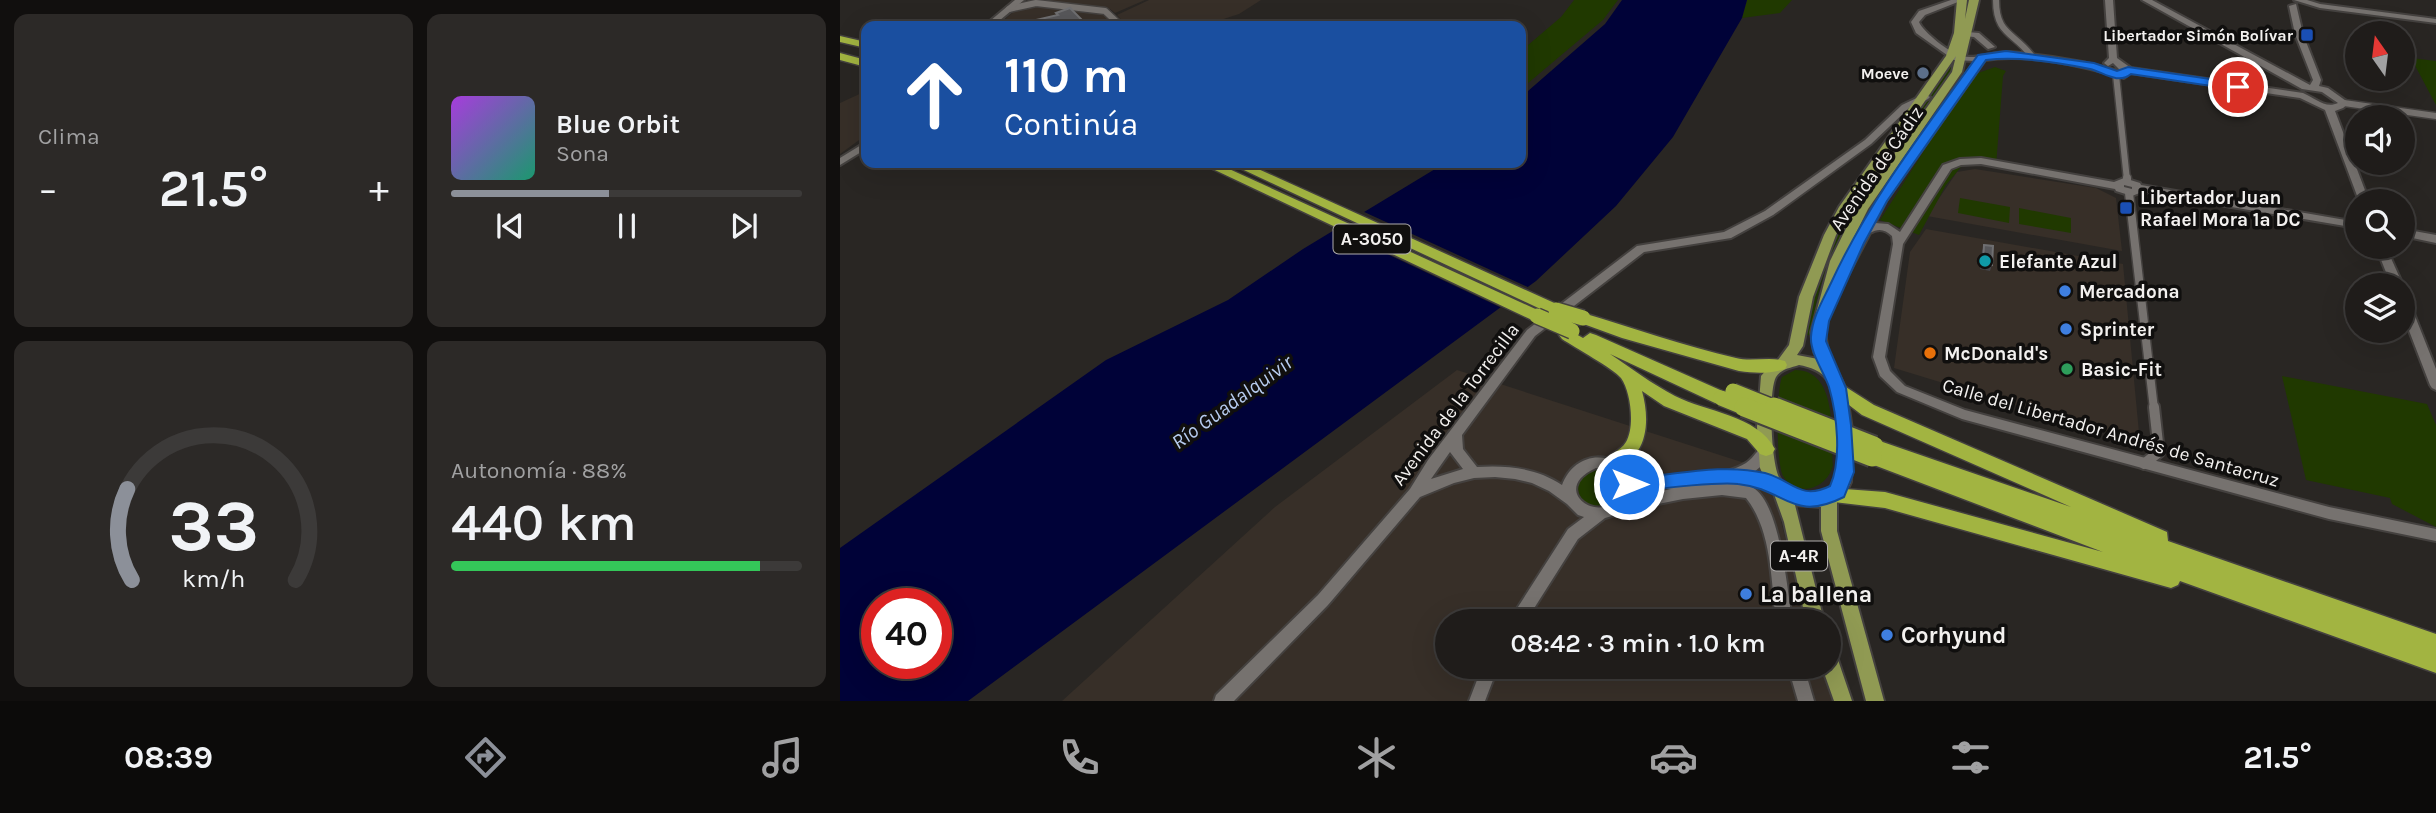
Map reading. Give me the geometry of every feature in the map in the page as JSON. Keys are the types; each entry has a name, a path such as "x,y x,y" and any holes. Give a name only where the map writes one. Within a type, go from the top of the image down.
{"highway":[{"path":"840,32 861,34"},
{"path":"840,39 861,44"},
{"path":"840,45 861,50"},
{"path":"840,56 861,62"},
{"name":"A-3050","path":"1217,168 1537,316 1575,327"},
{"name":"A-3050","path":"1246,168 1556,310 1575,327"},
{"path":"1575,327 1613,330 1739,365 1758,367 1781,364"},
{"path":"1575,327 1629,378 1695,413 1753,434 1766,450"},
{"path":"1575,327 1723,393 1873,452 2296,615 2436,663"},
{"path":"1611,464 1625,456 1636,439 1639,405 1629,378"},
{"path":"1836,384 1861,406 1917,432 2091,509 2298,595"},
{"path":"1873,452 2436,644"},
{"path":"1830,497 1885,500 2296,615"}],"main road":[{"name":"Avenida de Cádiz","path":"1961,0 1963,33"},
{"name":"Avenida de Cádiz","path":"1830,497 1841,487 1845,472 1836,384 1821,352 1818,332 1829,284 1850,229 1957,72 1956,57 1963,33 1970,21 1974,0"},
{"name":"Avenida de Cádiz","path":"1779,489 1770,477 1766,450 1767,380 1796,346 1806,297 1830,235 1859,187 1956,57"},
{"path":"1781,364 1799,360 1815,363 1836,384"},
{"path":"1779,489 1801,500 1830,497"},
{"name":"A-4R","path":"1779,489 1791,513 1812,609"},
{"name":"A-4R","path":"1830,497 1829,531 1875,701"},
{"path":"1836,679 1843,700"}],"street":[{"path":"994,21 1020,0"},
{"name":"Avenida de Cádiz","path":"1956,57 1919,31 1915,22 1922,13 1961,0"},
{"path":"1996,0 1996,19 2000,29 2031,55"},
{"path":"2109,0 2111,66 2122,183"},
{"path":"2146,0 2307,90 2344,103 2436,117"},
{"path":"2283,1 2436,21"},
{"path":"1009,9 1033,2 1105,11 1116,21"},
{"path":"2297,3 2299,34 2317,80 2307,90"},
{"path":"1970,21 1991,47 2111,66 2124,75 2128,70 2307,90 2329,108 2359,189"},
{"path":"1963,33 1984,39"},
{"path":"1980,57 1991,47"},
{"path":"1956,57 2029,57 2111,66"},
{"name":"Avenida de Cádiz","path":"1957,72 1980,57"},
{"name":"Avenida de Cádiz","path":"1818,332 1861,235 1875,210 1980,57"},
{"name":"Avenida de la Torrecilla","path":"1222,701 1323,600 1415,493 1531,333 1641,248 1732,233 1777,209 1875,136 1905,107 1925,97"},
{"path":"2329,108 2338,108 2344,103"},
{"name":"Avenida de Cádiz","path":"1923,140 1922,128 1927,116"},
{"path":"840,162 861,148"},
{"path":"1899,233 1917,216 1943,171 1951,164 1981,162 2122,183 2134,191 2345,225"},
{"path":"2134,191 2159,452 2144,464"},
{"path":"1875,210 1878,219 1899,233"},
{"path":"1861,235 1873,227 1899,233"},
{"name":"Calle del Libertador Andrés de Santacruz","path":"1899,233 1879,357 1891,382 1924,400 1962,414 2329,513 2436,535"},
{"path":"2415,236 2436,239"},
{"path":"2415,332 2436,385"},
{"path":"1456,435 1456,450 1474,472"},
{"path":"1724,476 1753,466 1766,450"},
{"path":"1415,493 1444,479 1474,472 1556,480 1595,462 1611,464 1621,470 1628,487"},
{"path":"1525,609 1573,534 1577,521 1568,489 1574,473"},
{"path":"1573,534 1608,511 1628,487 1724,476 1754,478 1779,489"},
{"path":"1544,480 1586,512 1608,511 1654,498 1724,490 1746,491 1755,496 1761,507 1780,584 1783,609"},
{"path":"1780,584 1790,609"},
{"path":"1477,701 1485,679"},
{"path":"1800,679 1806,701"},
{"path":"1830,679 1843,700"}],"shaded area":[{"path":"1042,0 1145,0 1115,13 1110,9"},
{"path":"1149,0 1261,0 1239,14 1217,21 1122,21 1117,15"},
{"path":"1035,5 1103,12 1113,21 1003,21 1018,8"},
{"path":"861,93 861,139 840,154 840,103"},
{"path":"1975,169 2096,188 2116,198 2122,251 1927,216 1957,172"},
{"path":"1926,229 2123,264 2140,443 1894,368 1910,252"},
{"path":"1457,370 1757,467 1777,505 1803,609 1435,609 1435,679 1827,679 1836,701 1062,701 1275,507"}],"green space":[{"path":"1574,0 1618,0 1603,20 1526,85 1526,47 1561,17"},
{"path":"1747,0 1792,0 1780,13 1742,18"},
{"path":"2415,58 2436,61 2436,105 2415,66"},
{"path":"1951,63 1954,64 1948,79 1882,168 1843,232 1827,265 1817,300 1812,336 1804,334 1817,279 1846,215"},
{"path":"1995,67 2006,71 2003,76 1996,166 1977,163 1961,167 1946,185 1919,235 1880,220 1955,102 1978,73"},
{"path":"1960,198 2010,207 2009,223 1958,213"},
{"path":"2019,208 2071,218 2071,233 2019,224"},
{"path":"1795,370 1809,373 1819,380 1825,392 1831,421 1833,465 1830,474 1818,485 1803,489 1795,487 1783,476 1778,443 1780,385 1782,377"},
{"path":"2282,376 2427,404 2436,425 2436,527 2392,504 2390,498 2306,480"},
{"path":"1598,467 1612,473 1618,487 1612,501 1598,507 1584,501 1578,487 1584,473"}],"water":[{"name":"Río Guadalquivir","path":"1622,0 1747,0 1742,18 1673,137 1616,206 1536,281 968,701 840,701 840,548 1106,360 1228,300 1303,249 1437,168 1526,168 1526,93 1605,24"}],"pier":[{"path":"1362,211 1532,289 1504,309 1332,228"}],"building":[{"path":"1070,8 1083,21 1032,21 1058,15 1056,13"},
{"path":"1984,245 1993,246 1992,265 1983,263"}],"place":[{"name":"Libertador Simón Bolívar","path":"2307,35"},
{"name":"Moeve","path":"1923,73"},
{"name":"Libertador Juan Rafael Mora 1ª DC","path":"2126,208"},
{"name":"Elefante Azul","path":"1985,261"},
{"name":"Mercadona","path":"2065,291"},
{"name":"Sprinter","path":"2066,329"},
{"name":"McDonald's","path":"1930,353"},
{"name":"Basic-Fit","path":"2067,369"},
{"name":"La ballena","path":"1746,594"},
{"name":"Corhyund","path":"1887,635"}],"route":[{"path":"1629,484 1628,494 1645,484 1735,475 1766,481 1801,500 1820,500 1837,492 1845,472 1843,425 1838,388 1818,341 1821,321 1857,243 1881,200 1982,58 2006,54 2094,66 2116,75 2124,75 2128,70 2238,87"}]}
